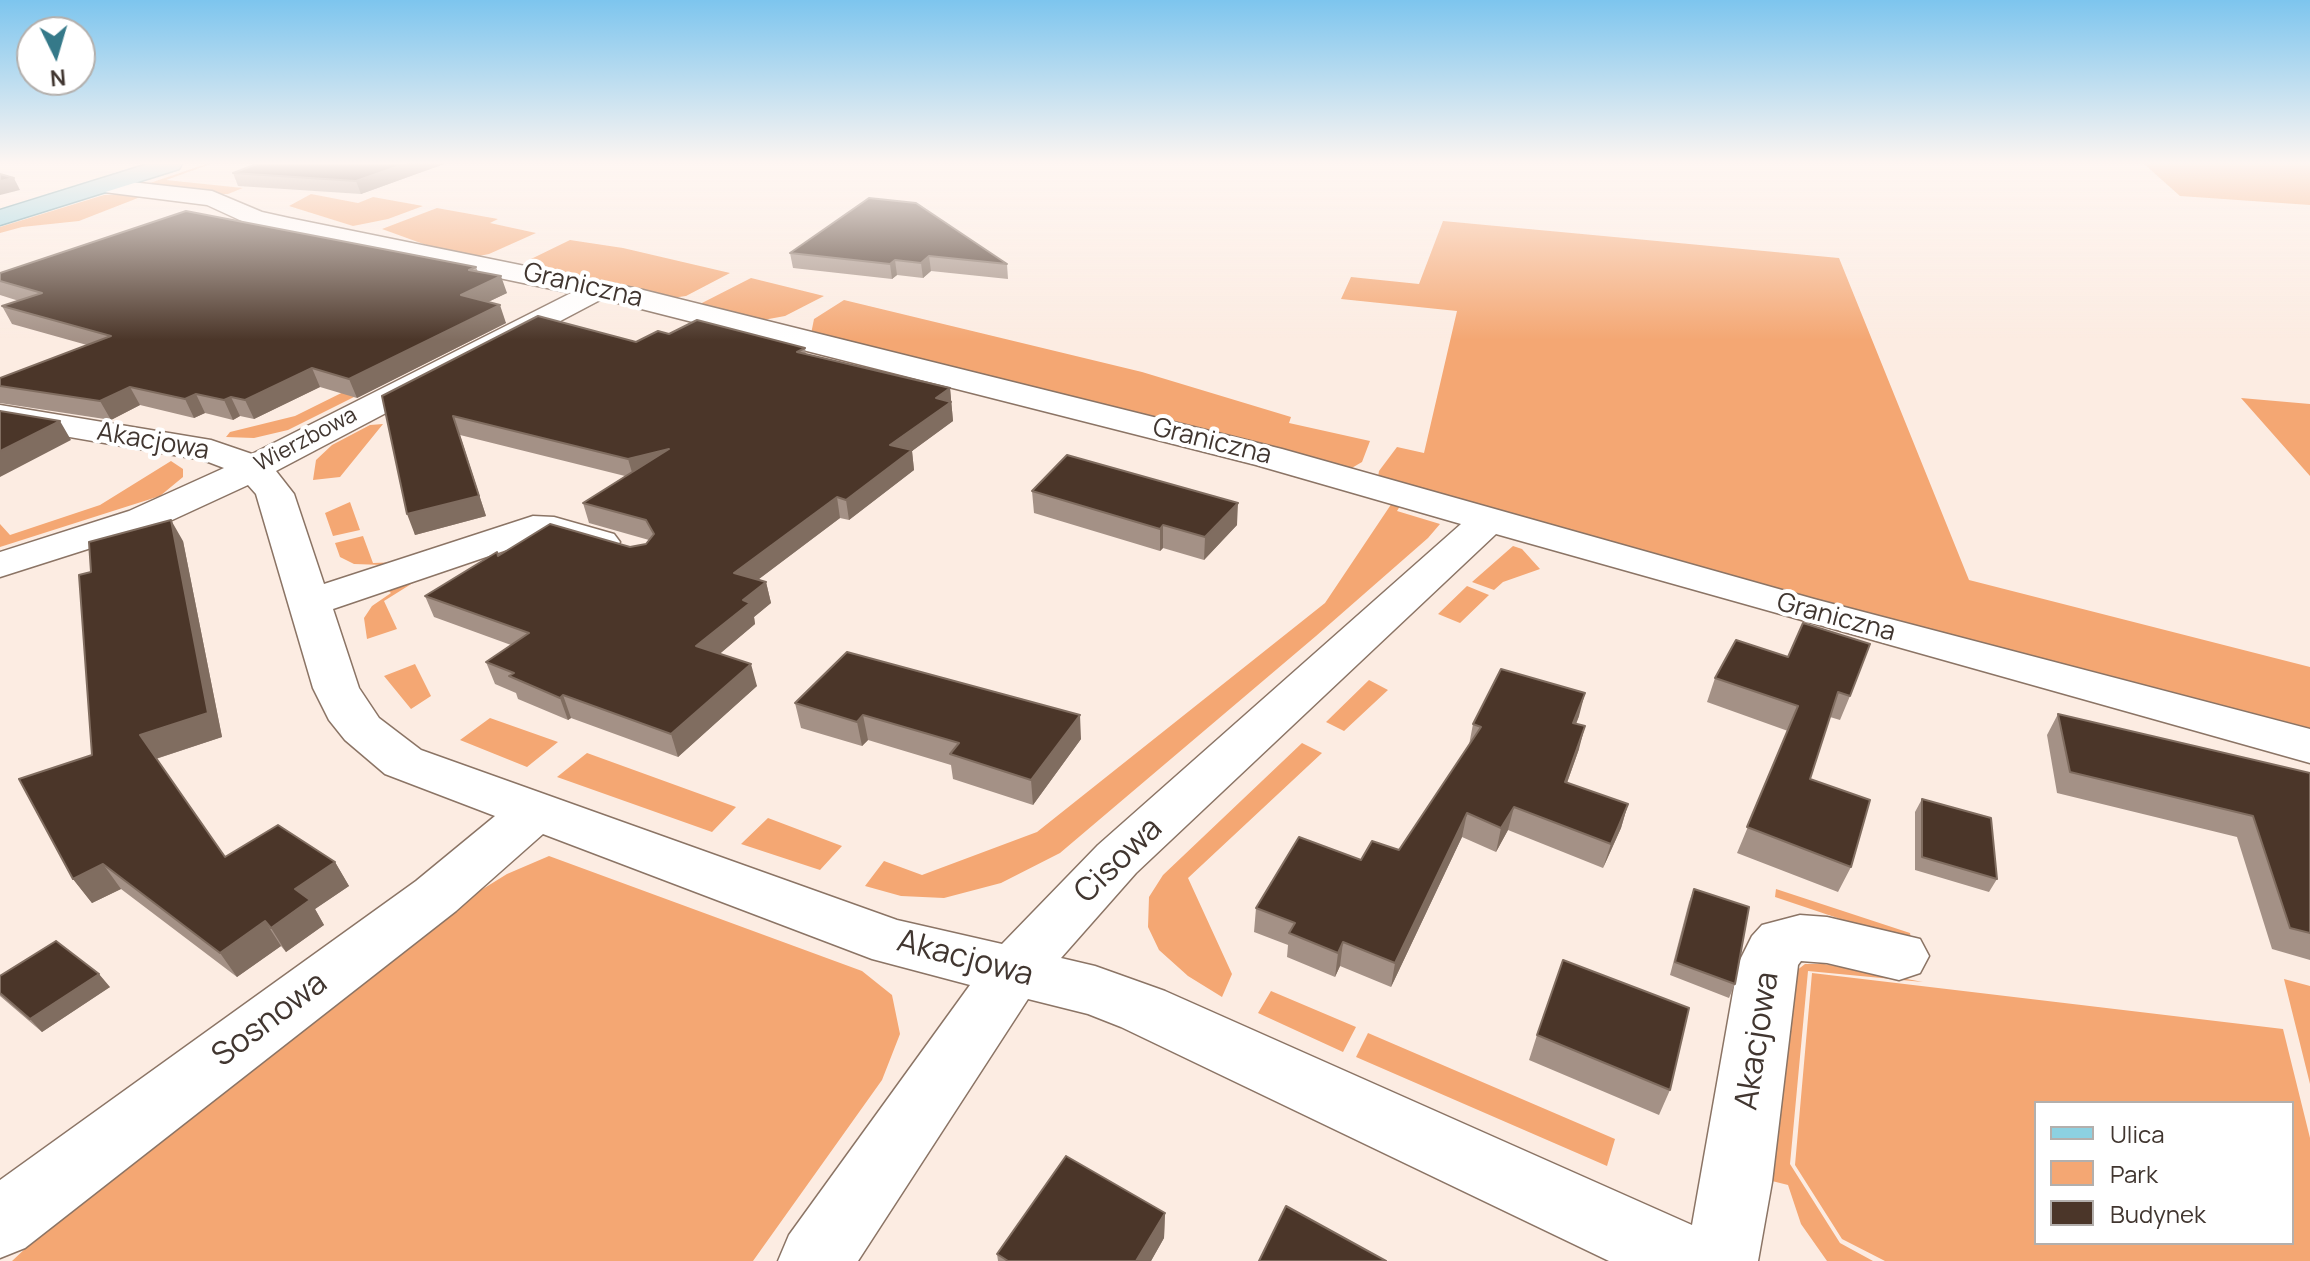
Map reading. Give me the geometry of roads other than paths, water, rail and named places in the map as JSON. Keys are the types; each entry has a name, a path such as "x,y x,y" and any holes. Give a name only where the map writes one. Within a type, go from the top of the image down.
{"street":[{"name":"Graniczna","path":"276,223 600,289 1269,457 2310,746"},
{"name":"Wierzbowa","path":"0,565 182,504 600,289"},
{"name":"Akacjowa","path":"0,415 211,451 236,460 266,481 275,494 336,688 346,709 362,729 403,762 893,942 1095,991 1143,1009 1689,1261"},
{"name":"Cisowa","path":"815,1261 940,1073 1013,973 1117,859 1488,520"},
{"path":"311,602 533,528 563,531 637,553"},
{"name":"Sosnowa","path":"0,1223 436,896 535,811"},
{"name":"Akacjowa","path":"1721,1261 1737,1182 1768,964 1773,953 1783,941 1800,938 1827,940 1899,956"}]}
